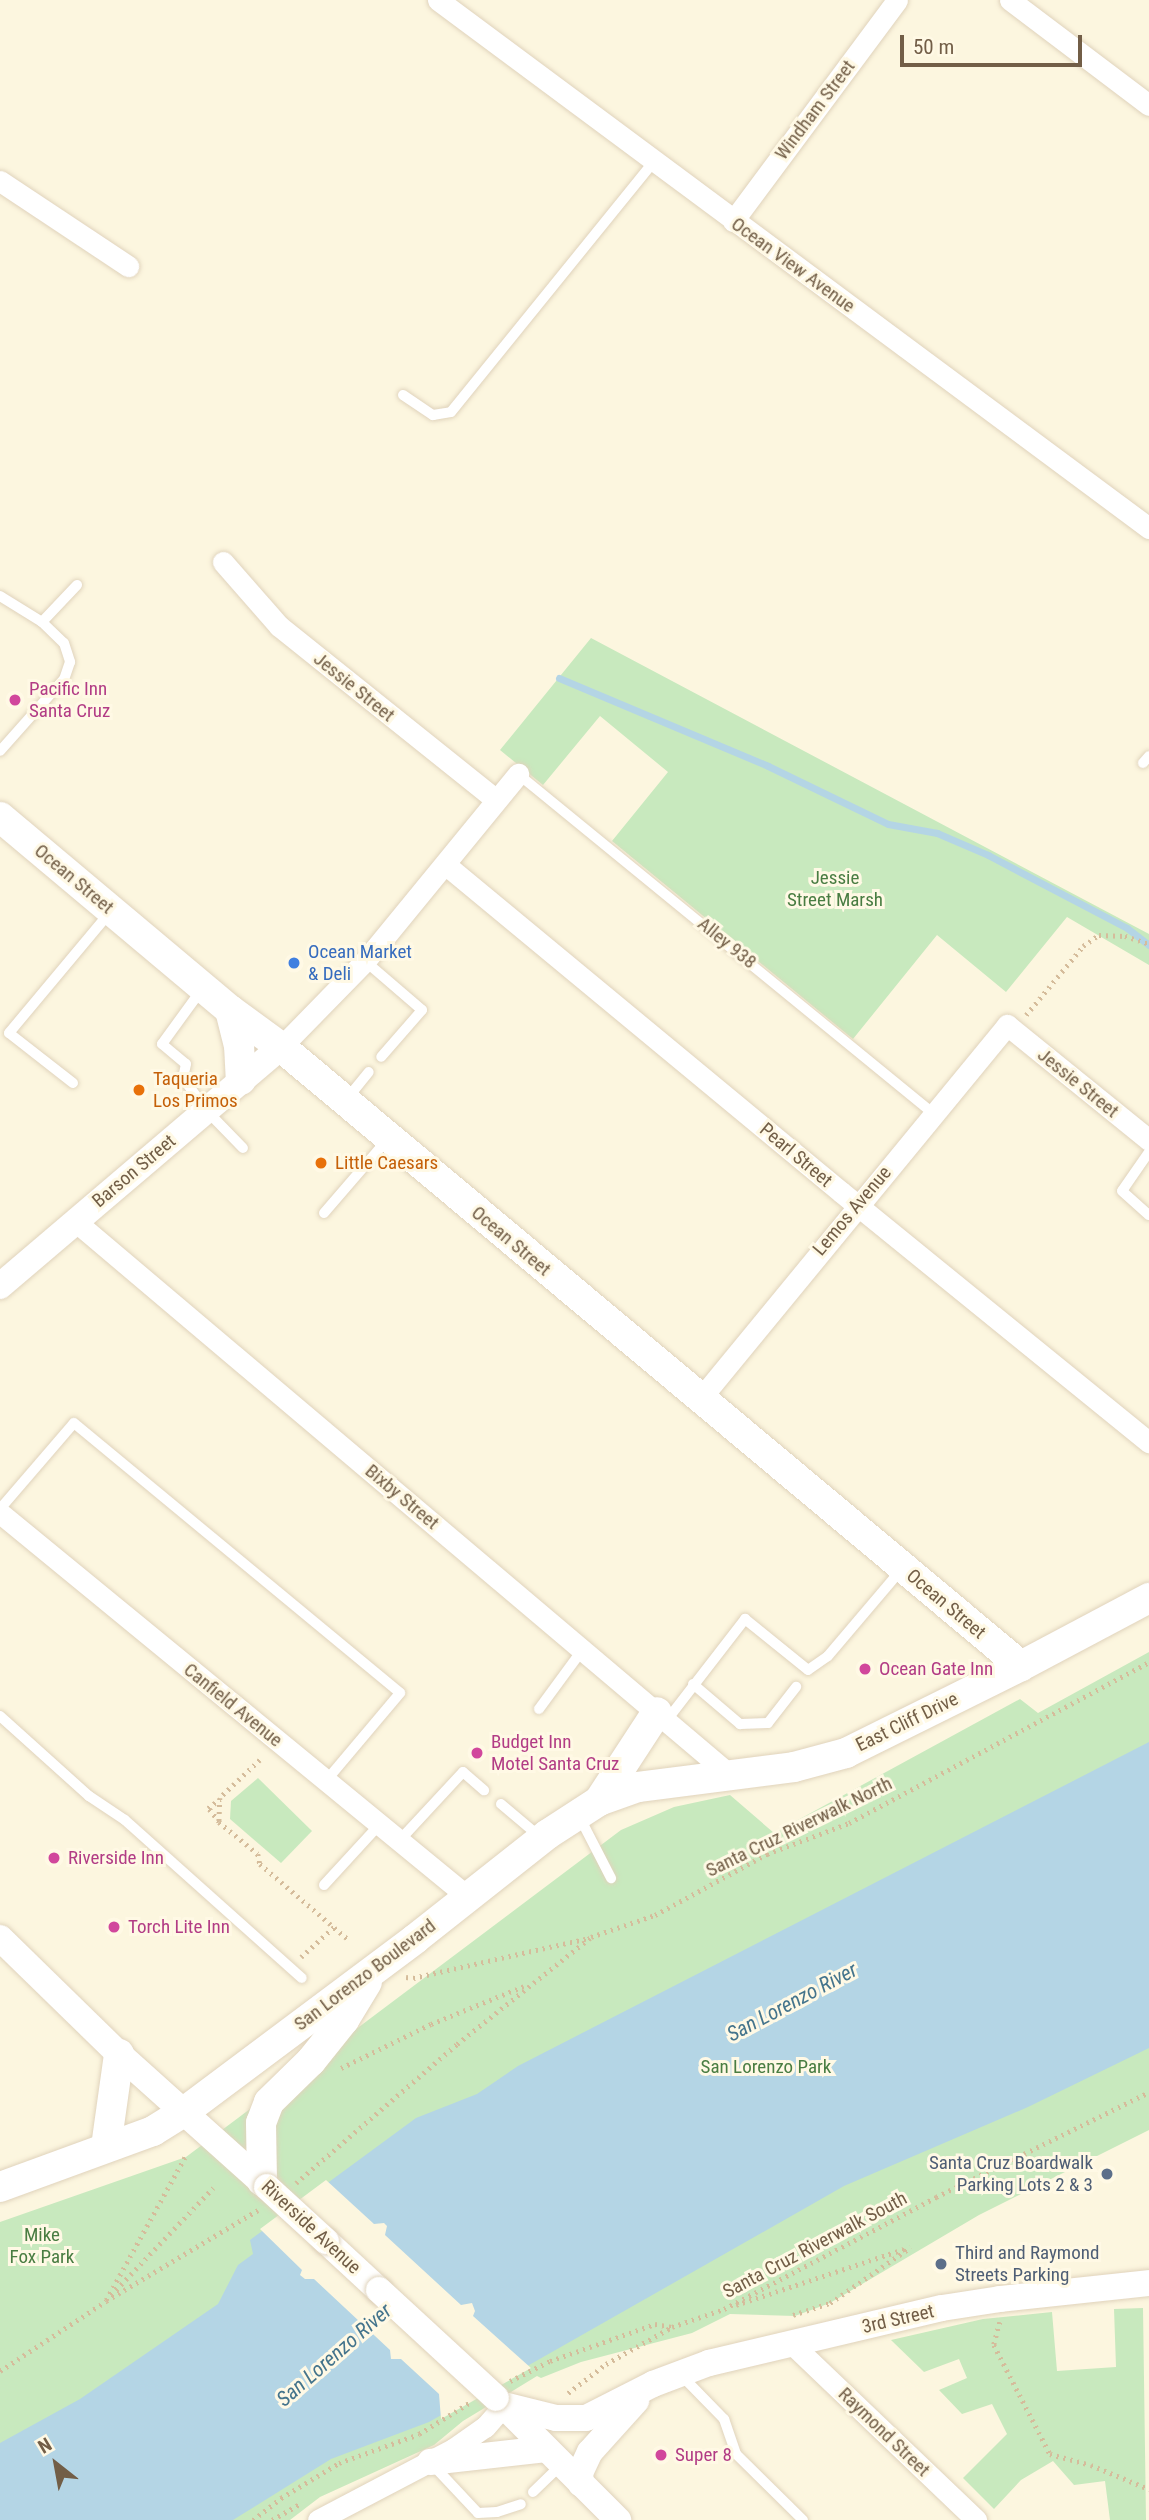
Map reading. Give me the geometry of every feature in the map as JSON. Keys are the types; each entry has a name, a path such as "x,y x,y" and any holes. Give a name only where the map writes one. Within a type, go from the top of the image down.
{"main road":[{"name":"Ocean Street","path":"0,817 230,1010 281,1047 1021,1666"},
{"path":"230,1010 239,1045 241,1080"},
{"name":"East Cliff Drive","path":"729,1774 794,1766 846,1753 1021,1666 1149,1598"},
{"path":"588,1807 662,1716"},
{"name":"San Lorenzo Boulevard","path":"0,2187 153,2131 184,2112 375,1969 542,1839 588,1807 638,1787 729,1774"},
{"path":"265,2184 261,2123 270,2102 311,2061 344,2020 375,1969"},
{"path":"106,2147 119,2054"}],"street":[{"name":"Ocean View Avenue","path":"438,0 1149,528"},
{"name":"Windham Street","path":"733,221 897,0"},
{"path":"1010,0 1149,105"},
{"path":"0,181 128,266"},
{"name":"Jessie Street","path":"223,562 279,626 496,800"},
{"name":"Barson Street","path":"0,1286 281,1047 365,961 518,774"},
{"name":"Pearl Street","path":"446,865 1149,1442"},
{"name":"Jessie Street","path":"1007,1025 1149,1140"},
{"name":"Lemos Avenue","path":"700,1399 1007,1025"},
{"name":"Bixby Street","path":"75,1221 729,1774"},
{"name":"Canfield Avenue","path":"0,1511 467,1896"},
{"name":"Riverside Avenue","path":"0,1938 119,2054 265,2184 495,2397 618,2520"},
{"name":"3rd Street","path":"495,2397 530,2412 571,2420 586,2418 679,2373 942,2308 998,2299 1149,2283"},
{"name":"Raymond Street","path":"792,2344 976,2520"},
{"path":"581,2484 580,2473 590,2452 653,2384"},
{"path":"318,2520 474,2436 494,2420 495,2397"},
{"path":"430,2462 553,2457"}],"lane":[{"path":"403,395 433,415 451,412 654,162"},
{"path":"42,622 77,585"},
{"path":"0,596 42,622 64,643 70,663 64,679 0,751"},
{"name":"Alley 938","path":"518,774 934,1114"},
{"path":"73,1083 9,1033 111,910"},
{"path":"365,961 422,1010 381,1057"},
{"path":"204,987 162,1044 186,1064 183,1078 206,1110 243,1148"},
{"path":"345,1101 369,1072"},
{"path":"324,1213 389,1138"},
{"path":"1149,1152 1122,1191 1149,1215"},
{"path":"0,1511 74,1423 400,1693 326,1781"},
{"path":"693,1684 740,1724 768,1723 802,1679 828,1656 903,1568"},
{"path":"662,1716 693,1684 745,1619 802,1679"},
{"path":"539,1709 583,1650"},
{"path":"0,1716 89,1796 125,1820 302,1978"},
{"path":"399,1841 463,1772 484,1790"},
{"path":"501,1804 542,1839"},
{"path":"588,1807 611,1878"},
{"path":"324,1885 379,1825"},
{"path":"679,2373 724,2418 736,2454 803,2520"},
{"path":"533,2492 553,2457"},
{"path":"430,2462 478,2512 497,2512 521,2504"}],"path":[{"path":"1007,1025 1027,1015 1083,946 1099,935 1125,936 1149,944"},
{"name":"Santa Cruz Riverwalk North","path":"315,2170 528,1984 591,1937 655,1915 767,1854 849,1823 1149,1662"},
{"path":"260,1760 208,1808 219,1822 258,1854 260,1864 350,1941"},
{"path":"219,1822 220,1798"},
{"path":"290,1967 334,1927"},
{"path":"375,1969 413,1978 591,1937"},
{"path":"338,2070 431,2024 528,1984"},
{"name":"Santa Cruz Riverwalk South","path":"253,2520 281,2498 340,2463 419,2434 495,2397 550,2361 655,2323 672,2328 724,2309 994,2167 1149,2092"},
{"path":"106,2301 186,2155"},
{"path":"106,2301 213,2188"},
{"path":"0,2371 106,2301 247,2217"},
{"path":"724,2309 911,2247"},
{"path":"1000,2315 994,2345 1051,2454 1149,2489"},
{"path":"530,2412 562,2398 606,2364 672,2328"}],"green space":[{"name":"Jessie Street Marsh","path":"591,638 1149,934 1149,965 1067,917 1006,992 937,935 853,1039 612,841 668,772 600,716 543,785 500,750"},
{"name":"San Lorenzo Park","path":"1149,1652 1149,2130 979,2215 830,2303 795,2316 730,2314 692,2333 581,2362 541,2378 537,2376 463,2421 434,2445 320,2497 290,2520 0,2520 0,2222 186,2157 621,1830 674,1807 730,1795 774,1833 1020,1699 1038,1713"},
{"path":"258,1778 312,1831 281,1863 230,1819 231,1801"},
{"path":"1143,2308 1146,2520 1110,2520 1105,2481 1074,2485 1053,2461 1021,2480 994,2509 963,2478 1007,2434 992,2404 962,2414 939,2390 967,2378 959,2359 924,2372 891,2340 983,2319 1052,2312 1057,2371 1116,2367 1114,2309"}],"water":[{"name":"San Lorenzo River","path":"1149,1742 1149,2048 1028,2107 844,2186 429,2422 331,2459 233,2520 0,2520 0,2443 80,2399 218,2304 238,2265 253,2254 250,2240 416,2118 477,2094 518,2066"}],"pier":[{"path":"326,2180 374,2224 384,2223 387,2226 385,2235 461,2305 472,2303 475,2311 473,2316 531,2368 441,2419 439,2394 401,2359 391,2359 390,2350 314,2279 305,2279 300,2275 302,2270 260,2229"}],"waterway":[{"name":"Jessie Street Marsh","path":"559,678 768,766 888,824 937,833 988,855 1127,928 1149,945"}],"place":[{"name":"Pacific Inn Santa Cruz","path":"15,700"},
{"name":"Ocean Market & Deli","path":"294,963"},
{"name":"Taqueria Los Primos","path":"139,1090"},
{"name":"Little Caesars","path":"321,1163"},
{"name":"Ocean Gate Inn","path":"865,1669"},
{"name":"Budget Inn Motel Santa Cruz","path":"477,1753"},
{"name":"Riverside Inn","path":"54,1858"},
{"name":"Torch Lite Inn","path":"114,1927"},
{"name":"Santa Cruz Boardwalk Parking Lots 2 & 3","path":"1107,2174"},
{"name":"Third and Raymond Streets Parking","path":"941,2264"},
{"name":"Super 8","path":"661,2455"}],"park label":[{"name":"Mike Fox Park","path":"42,2246"}]}
